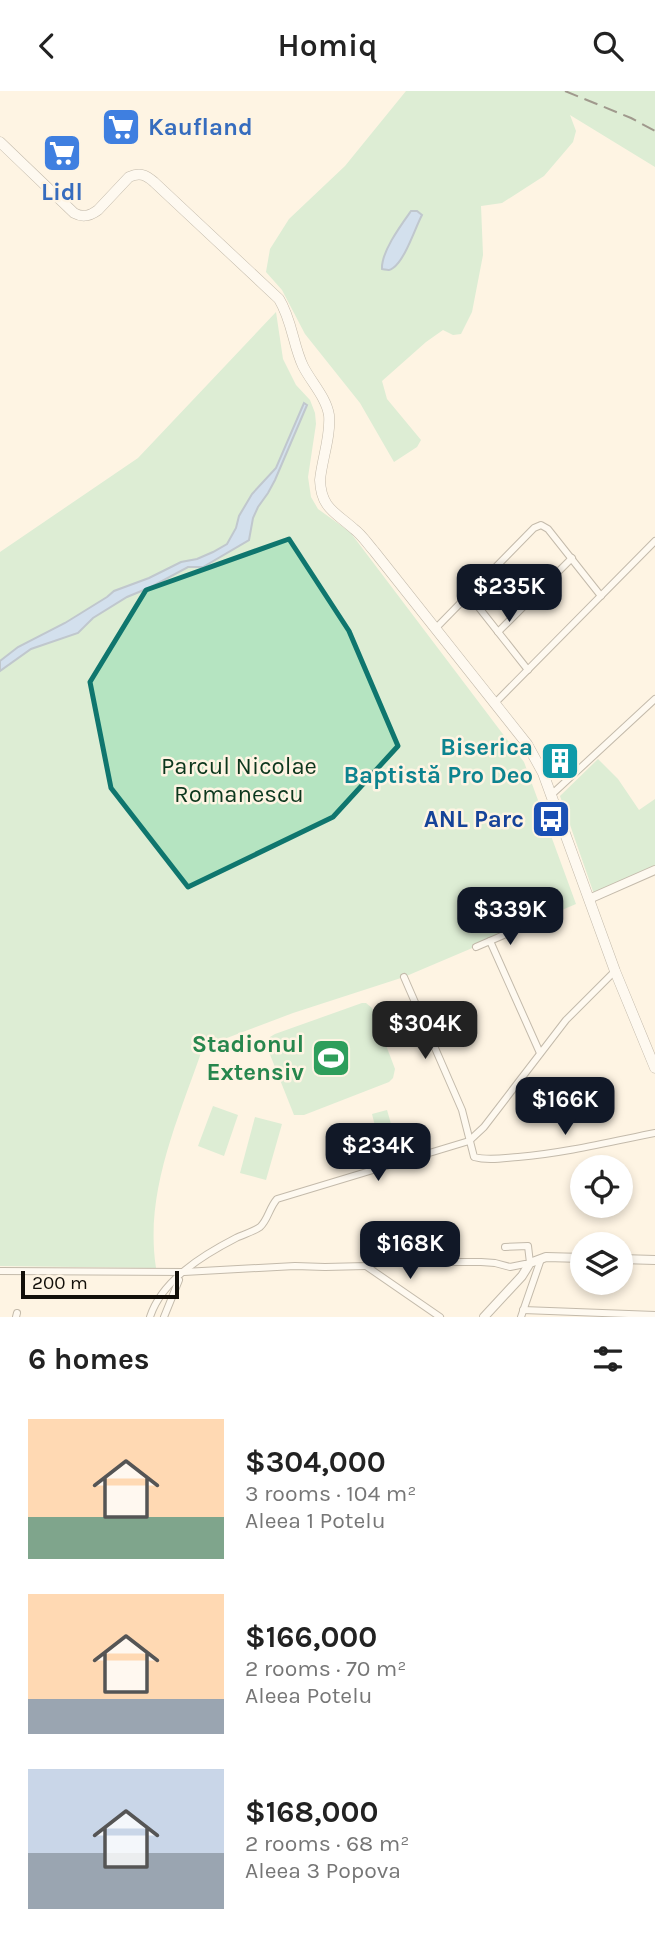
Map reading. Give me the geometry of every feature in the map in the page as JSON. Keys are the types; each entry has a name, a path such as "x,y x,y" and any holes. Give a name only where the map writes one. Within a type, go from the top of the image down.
{"main road":[{"path":"0,142 77,215 92,215 130,177 140,173 149,178 279,299 287,316 294,344 328,413 329,424 320,480 326,506 357,531 534,755 543,773 615,971 655,1068"}],"street":[{"path":"436,628 541,525 548,529 601,596"},
{"path":"495,703 655,541"},
{"path":"498,632 572,558"},
{"path":"470,595 528,670"},
{"path":"550,796 655,699"},
{"path":"589,899 655,870"},
{"path":"476,947 534,922"},
{"path":"490,941 540,1053"},
{"path":"150,1317 165,1291 184,1272 197,1260 258,1229 265,1222 277,1199 469,1141 484,1127 566,1020 615,971"},
{"path":"404,977 462,1110 474,1157 502,1158 548,1154 655,1133"},
{"path":"484,1317 522,1276 530,1263 528,1246 505,1247"},
{"path":"0,1271 184,1272 295,1266 366,1266 381,1262 481,1262 510,1267 546,1257 570,1258"},
{"path":"541,1259 522,1314 655,1315"},
{"path":"633,1259 655,1259"},
{"path":"366,1266 440,1317"},
{"path":"164,1317 176,1284 184,1272"}],"highlighted area":[{"path":"289,539 349,631 398,746 333,817 188,887 111,788 90,682 146,590"}],"green space":[{"path":"406,91 655,91 655,167 570,115 576,131 573,142 544,176 502,203 481,206 483,255 472,312 461,334 453,335 443,330 382,381 387,399 421,440 417,447 394,462 360,403 305,334 282,290 266,272 270,249 289,219 345,166"},
{"name":"Parcul Nicolae Romanescu","path":"276,312 283,359 296,385 310,400 315,413 316,424 308,477 311,497 318,509 350,532 524,762 576,904 404,977 293,1013 203,1047 174,1128 159,1183 154,1239 156,1268 0,1266 0,552 138,458"},
{"path":"598,759 618,779 639,810 655,799 655,867 594,894 560,796"},
{"name":"Stadionul Extensiv","path":"362,1003 372,1008 395,1069 393,1078 389,1082 304,1115 294,1115 267,1047 270,1037"},
{"path":"213,1106 238,1115 224,1156 198,1146"},
{"path":"387,1110 396,1141 380,1146 372,1114"},
{"path":"255,1117 282,1124 266,1180 240,1173"},
{"path":"372,1123 381,1154 365,1159 356,1127"}],"water":[{"path":"411,211 422,215 406,251 393,268 382,269 388,247"},
{"path":"304,403 307,405 275,480 253,518 249,540 203,567 188,567 127,597 93,618 78,633 31,649 0,671 0,661 18,647 65,623 114,591 181,562 197,559 227,544 252,494 276,468"}],"railway":[{"path":"565,91 631,118 655,131"}],"place":[{"name":"Kaufland","path":"121,127"},
{"name":"Lidl","path":"62,153"},
{"name":"Biserica Baptistă Pro Deo","path":"560,761"},
{"name":"ANL Parc","path":"551,819"},
{"name":"Stadionul Extensiv","path":"331,1058"}]}
